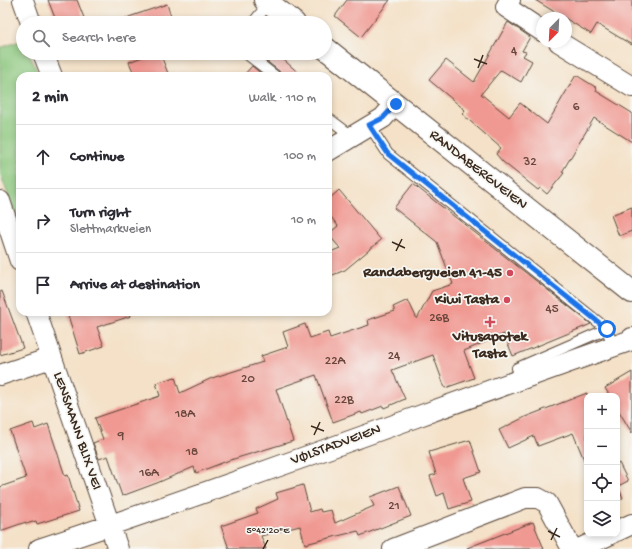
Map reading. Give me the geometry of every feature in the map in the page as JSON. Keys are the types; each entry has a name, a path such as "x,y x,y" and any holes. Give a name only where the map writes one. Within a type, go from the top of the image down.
{"main road":[{"path":"267,2 285,16"},
{"name":"RANDABERGVEIEN","path":"332,54 632,292"}],"street":[{"path":"23,0 29,16"},
{"path":"510,0 506,7 536,27"},
{"path":"569,48 632,87"},
{"path":"46,60 50,72"},
{"path":"332,148 383,118 396,104"},
{"path":"0,201 16,248"},
{"name":"LENSMANN BLIX VEI","path":"37,316 118,549"},
{"name":"VØLSTADVEIEN","path":"39,549 110,526 521,380 610,338 629,341 632,338"},
{"path":"0,376 51,358"},
{"path":"393,549 532,497 543,499 547,503 572,549"},
{"path":"620,530 632,524"},
{"path":"579,549 605,537"}],"lane":[{"path":"257,16 267,2"},
{"path":"255,60 270,72"},
{"path":"332,121 352,136"},
{"path":"369,125 388,154 610,338"}],"green space":[{"path":"16,42 16,60 32,60 37,72 16,72 16,216 0,173 0,48"}],"building":[{"path":"48,0 77,0 83,16 54,16"},
{"path":"347,0 390,0 361,37 335,16"},
{"path":"535,0 632,0 632,45 597,24 591,34 572,22 572,12 555,12"},
{"path":"167,4 171,16 132,16"},
{"path":"508,22 530,37 522,51 526,52 523,56 532,61 521,82 501,70 481,94 509,117 520,103 547,124 576,75 597,88 596,91 632,113 632,142 594,118 562,172 564,173 547,194 540,188 538,190 503,162 496,154 501,148 462,114 465,110 429,80 446,60 474,82"},
{"path":"134,60 163,60 167,72 133,72 129,62"},
{"path":"265,60 284,60 297,72 279,72"},
{"path":"252,66 259,72 247,72"},
{"path":"413,184 591,324 513,356 504,334 464,351 474,378 445,388 433,355 392,370 405,399 384,408 383,406 362,414 361,412 333,422 316,375 276,389 293,441 227,461 196,473 194,467 122,496 108,456 99,459 93,443 103,439 95,418 160,396 156,383 175,377 180,393 212,378 263,362 261,356 288,347 283,332 305,324 310,338 328,332 330,338 369,325 368,320 395,311 393,307 408,300 417,319 432,291 453,284 437,242 394,208"},
{"path":"339,190 381,240 345,270 332,275 332,251 340,248 332,239 332,231 338,226 332,218 332,196"},
{"path":"632,207 632,231 619,236 611,215"},
{"path":"2,291 23,348 0,355 0,292"},
{"path":"68,316 131,316 97,327 104,346 80,354"},
{"path":"632,372 632,433 620,413 620,393 608,393 605,388"},
{"path":"584,394 584,460 573,433 538,446 534,436 508,448 499,430 525,417"},
{"path":"33,423 35,429 48,424 65,476 68,475 79,511 37,524 36,521 26,524 26,522 0,531 0,487 26,478 10,431"},
{"path":"470,440 481,472 463,478 471,502 449,509 444,493 437,496 430,476 436,474 429,452"},
{"path":"620,465 628,481 620,485"},
{"path":"303,485 310,512 320,509 321,512 331,510 335,523 374,506 370,497 399,486 411,516 360,536 358,531 305,544 300,526 261,536 266,549 229,549 221,526 258,513 256,509 278,499 276,493"},
{"path":"620,491 623,498 620,500"},
{"path":"533,522 544,549 467,549 467,548"}],"place":[{"name":"Randabergveien 41-45","path":"510,273"},
{"name":"Kiwi Tasta","path":"507,300"},
{"name":"Vitusapotek Tasta","path":"490,322"}],"route":[{"path":"396,104 383,118 369,125 388,154 607,329"}]}
